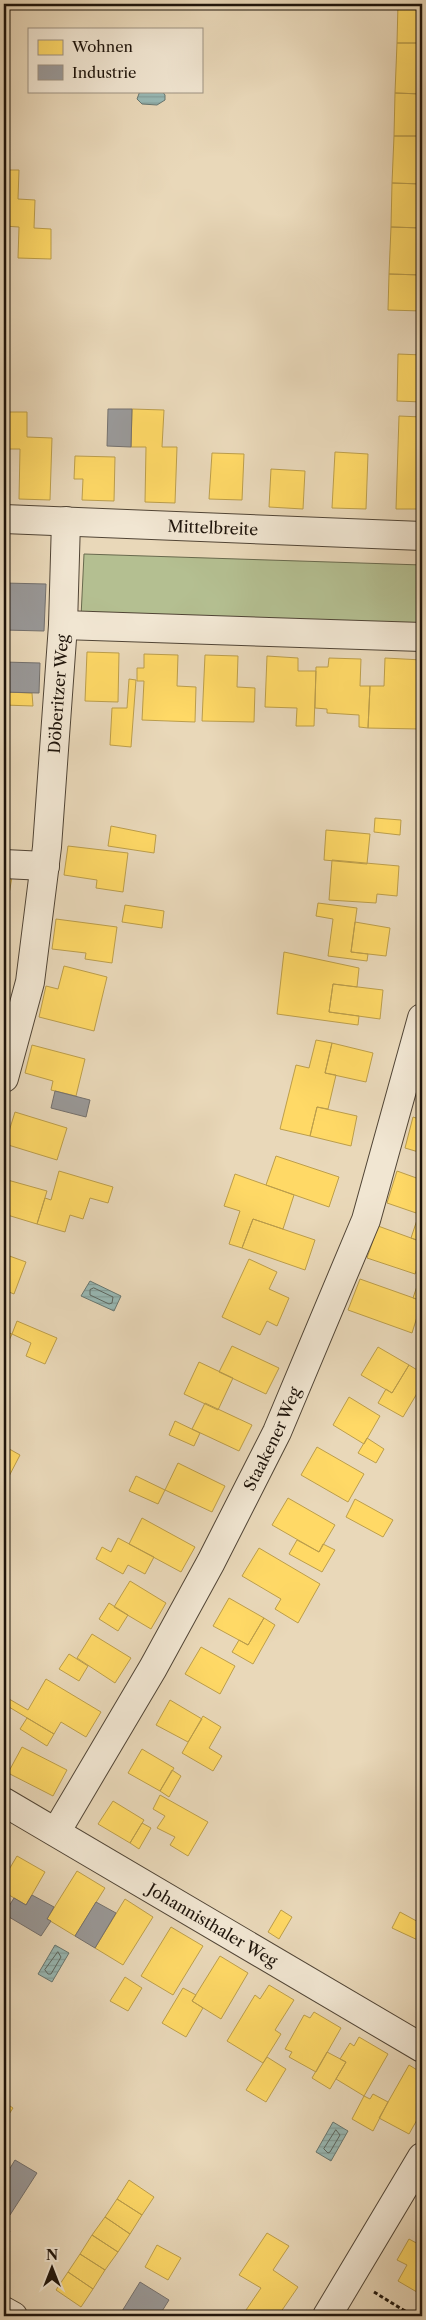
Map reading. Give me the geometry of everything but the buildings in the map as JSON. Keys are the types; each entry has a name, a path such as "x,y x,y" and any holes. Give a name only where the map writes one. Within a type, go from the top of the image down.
{"street":[{"name":"Mittelbreite","path":"4,519 422,536"},
{"name":"Döberitzer Weg","path":"4,1078 30,982 45,866 63,625 66,521"},
{"path":"63,625 422,637"},
{"path":"4,864 45,866"},
{"name":"Staakener Weg","path":"56,1832 162,1652 212,1562 277,1432 366,1220 422,1018"},
{"name":"Johannisthaler Weg","path":"4,1802 422,2048"},
{"path":"327,2316 422,2157"},
{"path":"4,2311 13,2316"}],"path":[{"path":"351,2276 413,2316"}],"green space":[{"path":"84,554 422,565 422,629 81,617"}],"water":[{"path":"140,92 163,92 165,95 165,100 157,105 142,104 137,99"},
{"path":"90,1281 121,1296 114,1311 81,1296"},
{"path":"55,1945 69,1953 52,1982 38,1974"},
{"path":"333,2122 348,2131 331,2161 316,2152"}]}
